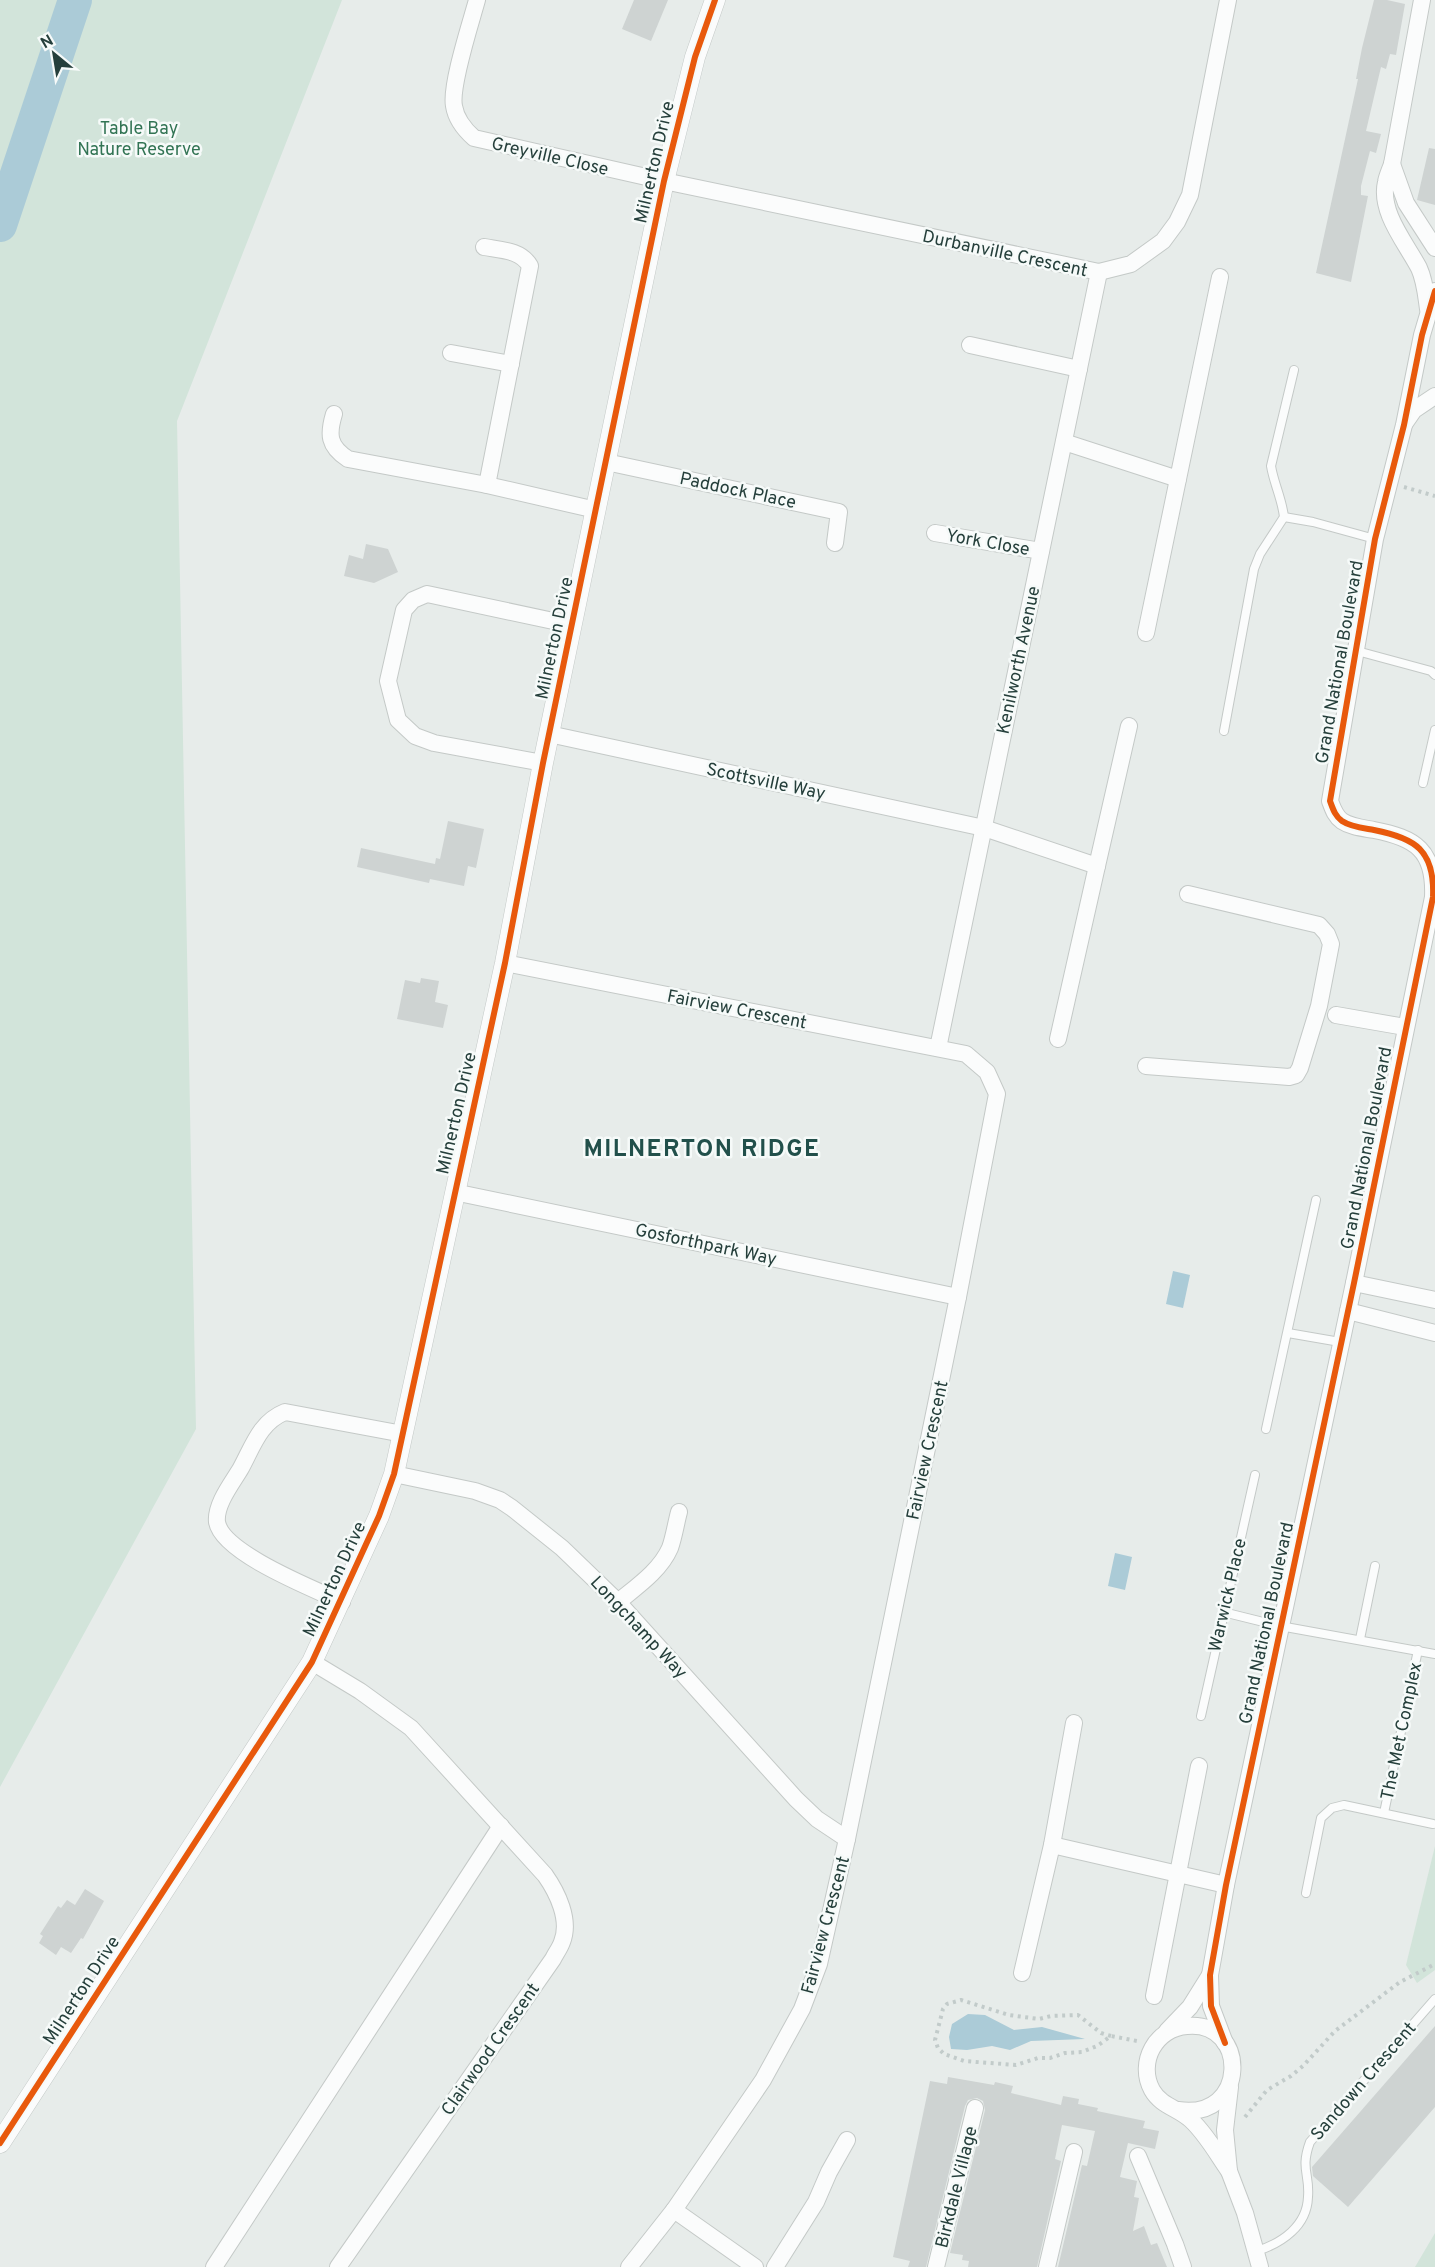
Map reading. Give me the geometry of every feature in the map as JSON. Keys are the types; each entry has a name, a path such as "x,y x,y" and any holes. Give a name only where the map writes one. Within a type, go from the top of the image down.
{"street":[{"name":"Greyville Close","path":"477,0 454,92 454,106 467,131 474,138 664,181"},
{"name":"Milnerton Drive","path":"0,2143 312,1662 342,1602 379,1516 394,1474 505,963 543,762 664,181 695,57 716,0"},
{"name":"Durbanville Crescent","path":"664,181 1099,272 1131,264 1163,241 1178,222 1190,195 1228,0"},
{"path":"1422,0 1392,165 1385,183 1385,200 1401,239 1419,268 1424,281 1428,323"},
{"path":"1418,18 1435,22"},
{"path":"1392,165 1406,203 1435,248"},
{"path":"484,247 517,253 524,257 530,266 487,485"},
{"name":"Kenilworth Avenue","path":"938,1048 1099,272"},
{"path":"1146,633 1220,278"},
{"path":"1428,323 1435,291"},
{"name":"Grand National Boulevard","path":"1225,2043 1211,2006 1210,1975 1226,1885 1354,1283 1433,897 1435,877 1431,859 1417,845 1395,834 1353,825 1341,820 1334,813 1330,801 1376,539 1428,323"},
{"path":"970,345 1079,369"},
{"path":"451,352 511,364"},
{"name":"Grand National Boulevard","path":"1404,425 1414,410 1435,396"},
{"path":"334,414 329,432 340,454 348,459 487,485 596,510"},
{"path":"1064,442 1178,479"},
{"name":"Paddock Place","path":"606,462 839,512 835,543"},
{"name":"York Close","path":"935,533 1041,551"},
{"path":"543,762 434,743 415,736 398,720 388,681 404,610 413,600 427,594 572,625"},
{"path":"1058,1039 1129,726"},
{"name":"Scottsville Way","path":"549,734 984,828 1097,866"},
{"path":"1146,1066 1289,1077 1296,1075 1320,1006 1330,944 1327,934 1319,925 1188,894"},
{"name":"Fairview Crescent","path":"505,963 966,1054 987,1072 997,1094 848,1839 819,1964 802,2009 763,2079 675,2210 629,2267"},
{"path":"1336,1015 1405,1027"},
{"name":"Gosforthpark Way","path":"454,1192 958,1297"},
{"path":"1354,1283 1435,1300"},
{"path":"1347,1311 1435,1333"},
{"path":"342,1602 278,1573 229,1542 221,1532 217,1520 221,1504 266,1423 285,1412 403,1434"},
{"name":"Longchamp Way","path":"394,1474 475,1491 500,1500 562,1548 618,1602 796,1799 817,1819 848,1839"},
{"path":"618,1602 650,1575 661,1562 669,1548 679,1512"},
{"name":"Clairwood Crescent","path":"312,1662 360,1691 411,1728 545,1875 557,1892 564,1923 563,1940 553,1959 338,2267"},
{"path":"1022,1973 1052,1845 1074,1723"},
{"path":"1154,1996 1199,1766"},
{"path":"214,2267 501,1826"},
{"path":"1052,1845 1226,1885"},
{"name":"Grand National Boulevard","path":"1165,2033 1190,2007 1210,1975"},
{"path":"1229,2171 1203,2133 1178,2110 1162,2103 1151,2089 1146,2072 1149,2054 1152,2046 1173,2028 1192,2025 1211,2030 1225,2043 1233,2063 1224,2130 1229,2171 1258,2259"},
{"path":"1178,2110 1199,2111 1209,2108 1218,2102 1230,2085"},
{"name":"Birkdale Village","path":"936,2267 975,2108"},
{"path":"779,2260 816,2202 847,2140"},
{"path":"1047,2267 1074,2152"},
{"path":"1138,2156 1183,2267"},
{"path":"675,2210 755,2267"}],"lane":[{"path":"1224,730 1254,569 1264,548 1284,517 1282,498 1273,480 1271,466 1294,370"},
{"path":"1284,517 1313,522 1376,539"},
{"path":"1357,651 1431,670 1435,675"},
{"path":"1423,783 1435,730"},
{"path":"1320,1006 1336,1015"},
{"path":"1266,1429 1316,1200"},
{"path":"1288,1333 1340,1342"},
{"name":"Warwick Place","path":"1201,1716 1255,1475"},
{"path":"1360,1639 1375,1566"},
{"name":"Warwick Place","path":"1223,1612 1280,1626 1435,1654"},
{"name":"The Met Complex","path":"1384,1813 1418,1650"},
{"path":"1306,1893 1322,1818 1332,1808 1344,1805 1432,1824"},
{"name":"Sandown Crescent","path":"1258,2259 1286,2238 1298,2226 1304,2214 1309,2198 1304,2158 1310,2142 1435,1999"}],"path":[{"path":"1389,482 1435,496"},
{"path":"1224,2130 1232,2128 1244,2118 1267,2090 1303,2066 1335,2031 1400,1982 1435,1964"},
{"path":"1111,2036 1097,2046 1082,2052 1038,2058 1016,2065 964,2061 944,2054 938,2048 935,2040 943,2009 947,2004 961,2000 1009,2015 1039,2019 1078,2015 1101,2033 1125,2037 1152,2046"}],"green space":[{"name":"Table Bay Nature Reserve","path":"0,0 342,0 177,421 196,1429 0,1787"},
{"path":"1435,1846 1435,1970 1417,1983 1406,1965"},
{"path":"1435,2233 1435,2267 1415,2267"}],"water":[{"path":"1173,1271 1190,1275 1183,1308 1166,1304"},
{"path":"1115,1553 1132,1557 1125,1590 1108,1586"},
{"path":"968,2014 985,2015 1014,2030 1042,2027 1085,2039 1031,2041 1010,2050 992,2046 967,2050 951,2049 949,2037 952,2024"}],"building":[{"path":"634,0 668,0 651,41 622,29"},
{"path":"1374,0 1405,4 1396,55 1390,54 1386,69 1381,67 1366,131 1381,134 1376,153 1370,151 1361,186 1361,195 1368,196 1351,282 1316,273"},
{"path":"1429,148 1435,149 1435,205 1417,200"},
{"path":"366,544 388,549 398,572 374,583 344,576 349,555 363,559"},
{"path":"448,821 484,829 476,868 468,866 464,886 430,879 429,883 357,867 361,848 435,864 436,858 440,859"},
{"path":"421,978 439,981 435,1002 448,1005 443,1028 397,1019 405,980 420,983"},
{"path":"85,1889 104,1901 83,1939 81,1938 71,1953 61,1947 56,1955 39,1943 43,1936 40,1934 58,1906 61,1908 67,1900 75,1905"},
{"path":"1435,2026 1435,2107 1348,2207 1313,2176 1312,2167"},
{"path":"948,2077 1013,2086 1011,2093 1061,2105 1063,2096 1079,2099 1078,2104 1098,2108 1097,2111 1145,2121 1143,2128 1159,2131 1155,2149 1128,2143 1120,2177 1137,2181 1134,2197 1139,2198 1133,2231 1144,2226 1151,2245 1157,2243 1167,2267 1058,2267 1082,2165 1087,2166 1095,2131 1062,2125 1055,2159 1061,2161 1037,2267 968,2267 969,2261 962,2260 963,2255 950,2253 985,2110 983,2101 977,2098 968,2100 965,2106 926,2267 908,2267 910,2261 893,2257 930,2081 947,2084"}],"waterway":[{"path":"0,225 75,0"}],"cycle path":[{"path":"0,2143 312,1662 379,1516 394,1474 505,963 543,763 664,181 695,57 715,0"},
{"path":"1225,2043 1211,2006 1210,1975 1226,1885 1354,1283 1433,897 1430,868 1420,849 1401,837 1346,823 1336,815 1330,801 1375,539 1404,425 1422,335 1435,291"}],"district":[{"name":"MILNERTON RIDGE","path":"702,1148"}]}
